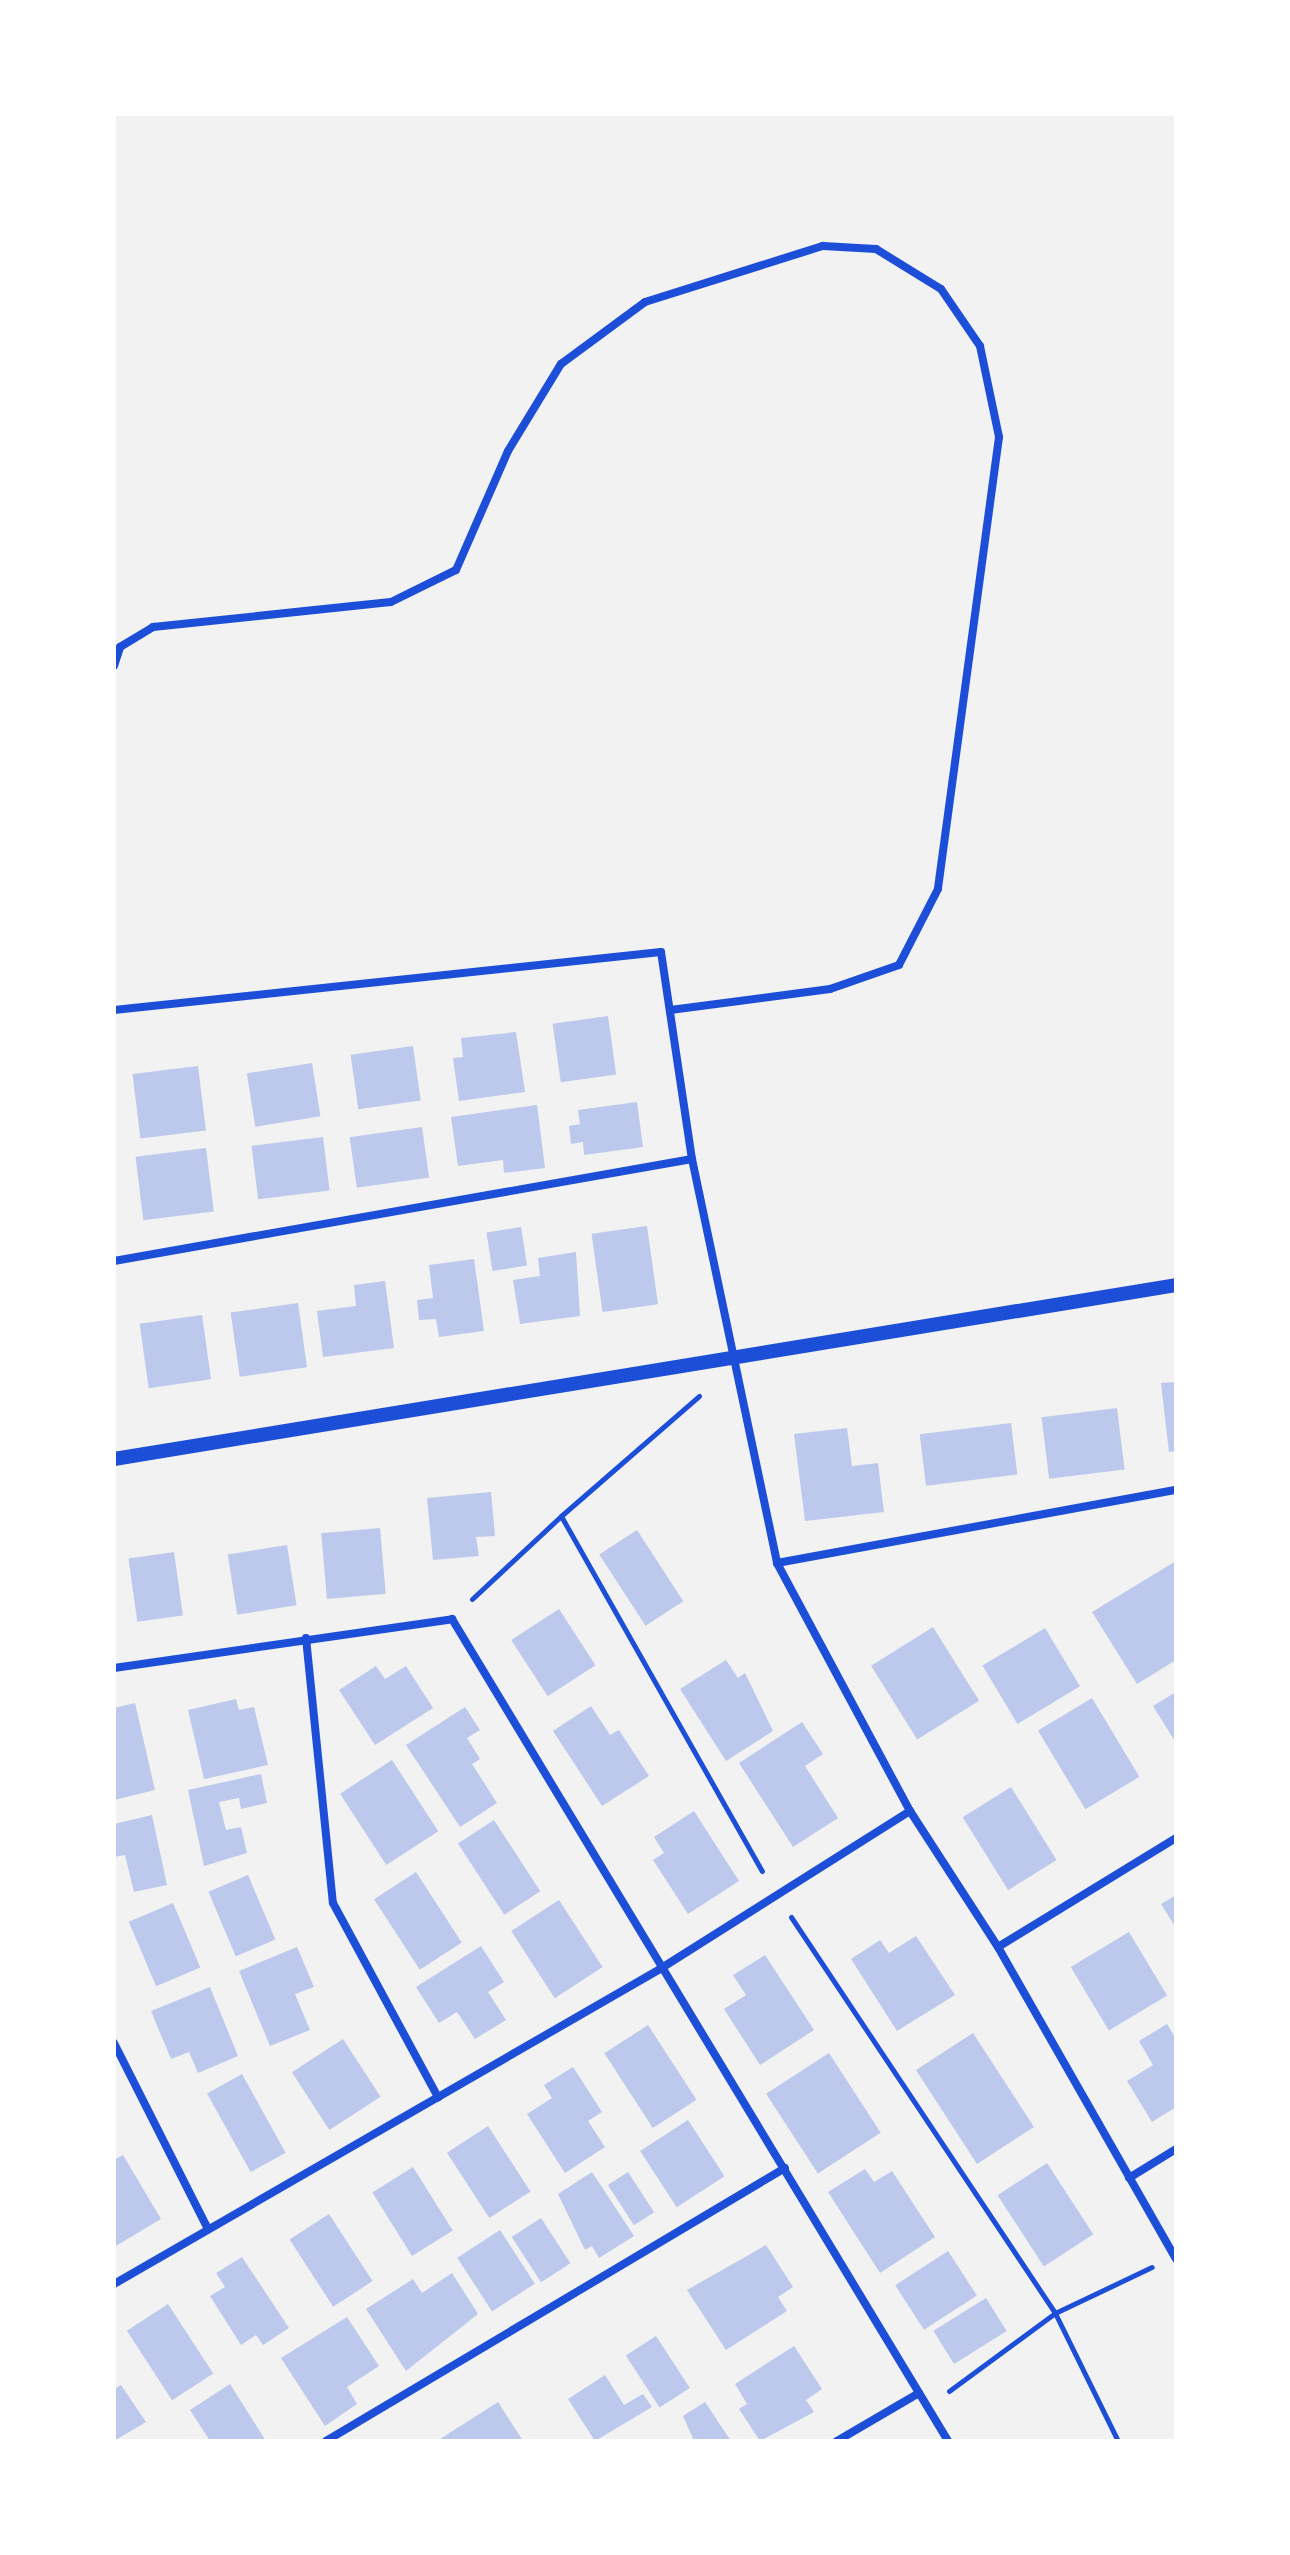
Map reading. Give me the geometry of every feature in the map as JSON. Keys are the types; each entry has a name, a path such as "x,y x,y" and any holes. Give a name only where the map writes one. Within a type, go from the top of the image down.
{"street":[{"path":"114,666 120,647 153,627 391,602 456,570 508,451 561,364 645,302 823,246 876,249 941,289 980,346 999,437 938,889 899,965 830,989 670,1010"},
{"path":"114,1010 661,952 692,1159 740,1362 777,1563 910,1811 998,1947 1175,2258"},
{"path":"114,1261 692,1159"},
{"path":"114,1459 740,1362 1176,1285"},
{"path":"777,1563 1176,1490"},
{"path":"114,1668 452,1619 660,1969 785,2168 948,2441"},
{"path":"306,1638 333,1903 438,2097"},
{"path":"114,2284 207,2227 660,1969 910,1811"},
{"path":"998,1947 1176,1838"},
{"path":"114,2043 207,2227"},
{"path":"1129,2178 1176,2149"},
{"path":"326,2441 785,2168"},
{"path":"837,2441 919,2393"}],"path":[{"path":"452,1619 561,1516 740,1362"},
{"path":"561,1516 776,1895 1055,2313 1118,2441"},
{"path":"929,2406 1055,2313 1175,2258"}],"building":[{"path":"608,1016 616,1074 561,1082 553,1024"},
{"path":"516,1032 525,1092 459,1101 453,1058 463,1057 461,1038"},
{"path":"413,1046 421,1100 358,1109 351,1055"},
{"path":"312,1063 320,1116 255,1127 247,1073"},
{"path":"198,1066 206,1131 140,1139 132,1074"},
{"path":"637,1102 643,1147 584,1155 583,1142 571,1144 569,1126 580,1124 578,1110"},
{"path":"537,1105 545,1168 504,1173 503,1160 458,1166 451,1117"},
{"path":"422,1127 429,1178 357,1188 350,1137"},
{"path":"323,1137 330,1191 258,1199 252,1146"},
{"path":"206,1148 214,1212 143,1220 136,1157"},
{"path":"647,1226 658,1304 603,1312 592,1234"},
{"path":"521,1227 527,1266 493,1271 486,1232"},
{"path":"576,1252 580,1316 520,1324 513,1280 540,1276 538,1258"},
{"path":"474,1259 484,1331 439,1337 436,1319 419,1320 417,1300 433,1298 429,1265"},
{"path":"385,1281 394,1348 323,1357 317,1311 356,1306 354,1285"},
{"path":"298,1303 307,1367 240,1377 231,1312"},
{"path":"202,1315 211,1379 149,1388 140,1324"},
{"path":"1176,1382 1176,1451 1169,1452 1161,1383"},
{"path":"1117,1408 1125,1470 1049,1479 1042,1417"},
{"path":"1011,1423 1017,1475 926,1486 920,1434"},
{"path":"847,1428 852,1466 878,1463 884,1512 805,1521 794,1434"},
{"path":"491,1492 495,1536 476,1537 479,1556 433,1560 427,1498"},
{"path":"380,1528 386,1594 327,1599 321,1533"},
{"path":"637,1530 683,1601 646,1626 599,1555"},
{"path":"287,1545 297,1605 237,1615 228,1554"},
{"path":"174,1552 183,1615 137,1622 128,1558"},
{"path":"1176,1561 1176,1660 1137,1684 1092,1612"},
{"path":"559,1609 595,1665 548,1696 511,1640"},
{"path":"933,1627 979,1701 917,1739 871,1666"},
{"path":"1045,1628 1080,1686 1017,1724 982,1666"},
{"path":"726,1660 738,1678 745,1673 773,1731 726,1761 680,1689"},
{"path":"376,1666 385,1679 406,1666 433,1708 375,1745 339,1690"},
{"path":"1176,1692 1176,1743 1153,1706"},
{"path":"1092,1698 1139,1777 1085,1809 1038,1730"},
{"path":"236,1699 239,1710 254,1707 268,1765 204,1779 188,1710"},
{"path":"135,1703 155,1790 114,1800 114,1708"},
{"path":"591,1706 610,1735 619,1730 649,1776 602,1806 553,1731"},
{"path":"465,1707 480,1730 467,1738 480,1759 472,1764 497,1803 460,1827 406,1745"},
{"path":"802,1722 823,1754 805,1766 838,1818 793,1847 739,1763"},
{"path":"392,1760 438,1831 386,1865 340,1794"},
{"path":"261,1774 267,1803 241,1809 239,1798 219,1802 226,1830 241,1827 247,1853 204,1866 188,1790"},
{"path":"1011,1787 1057,1860 1008,1890 963,1817"},
{"path":"694,1811 739,1881 688,1914 653,1860 664,1853 654,1837"},
{"path":"152,1815 167,1885 134,1892 125,1855 114,1857 114,1824"},
{"path":"494,1820 540,1891 504,1915 458,1843"},
{"path":"416,1872 462,1942 420,1970 374,1899"},
{"path":"248,1875 275,1939 236,1956 208,1892"},
{"path":"1176,1895 1176,1928 1161,1904"},
{"path":"559,1900 603,1967 555,1998 511,1931"},
{"path":"173,1903 200,1967 156,1986 129,1922"},
{"path":"1129,1932 1167,1995 1109,2030 1071,1967"},
{"path":"916,1936 955,1995 897,2031 851,1959 880,1940 889,1953"},
{"path":"481,1946 504,1982 488,1992 506,2020 475,2039 457,2012 439,2023 416,1987"},
{"path":"297,1947 314,1987 295,1994 310,2030 270,2046 239,1971"},
{"path":"765,1955 814,2030 760,2065 724,2009 746,1995 733,1975"},
{"path":"210,1987 238,2056 198,2073 189,2052 171,2059 151,2011"},
{"path":"1167,2024 1176,2039 1176,2107 1152,2122 1127,2081 1153,2065 1139,2041"},
{"path":"648,2025 696,2100 653,2128 604,2053"},
{"path":"973,2033 1034,2127 977,2164 916,2070"},
{"path":"343,2039 381,2097 329,2130 292,2072"},
{"path":"829,2053 881,2133 818,2174 766,2094"},
{"path":"573,2067 602,2112 588,2121 605,2147 565,2173 527,2114 552,2098 544,2085"},
{"path":"242,2074 286,2153 251,2172 207,2093"},
{"path":"688,2120 724,2176 677,2207 640,2151"},
{"path":"488,2126 530,2191 489,2218 447,2153"},
{"path":"123,2155 161,2219 114,2247 114,2160"},
{"path":"1047,2163 1093,2234 1044,2266 998,2195"},
{"path":"413,2167 453,2231 412,2256 372,2192"},
{"path":"865,2169 874,2182 892,2171 935,2237 880,2273 828,2192"},
{"path":"592,2172 634,2236 599,2258 592,2246 585,2250 558,2194"},
{"path":"628,2172 654,2212 634,2225 608,2185"},
{"path":"329,2214 373,2281 333,2307 290,2240"},
{"path":"541,2218 570,2263 541,2282 512,2237"},
{"path":"500,2230 535,2284 492,2311 457,2258"},
{"path":"766,2245 793,2287 778,2297 787,2311 726,2350 687,2290"},
{"path":"948,2251 977,2295 924,2330 895,2285"},
{"path":"242,2257 289,2328 263,2345 256,2335 241,2345 210,2296 225,2287 216,2273"},
{"path":"452,2273 478,2314 406,2371 366,2309 413,2279 422,2293"},
{"path":"986,2298 1007,2331 954,2364 933,2331"},
{"path":"168,2304 213,2374 172,2400 127,2331"},
{"path":"347,2317 379,2366 347,2387 357,2404 325,2426 281,2358"},
{"path":"656,2336 690,2388 660,2408 626,2356"},
{"path":"794,2346 822,2389 806,2400 814,2412 760,2441 739,2409 747,2404 735,2384"},
{"path":"605,2375 624,2405 643,2394 652,2407 595,2441 568,2399"},
{"path":"230,2384 266,2441 210,2441 190,2410"},
{"path":"121,2385 146,2422 114,2441 114,2389"},
{"path":"498,2402 523,2441 437,2441"},
{"path":"705,2402 731,2441 694,2441 683,2416"}]}
